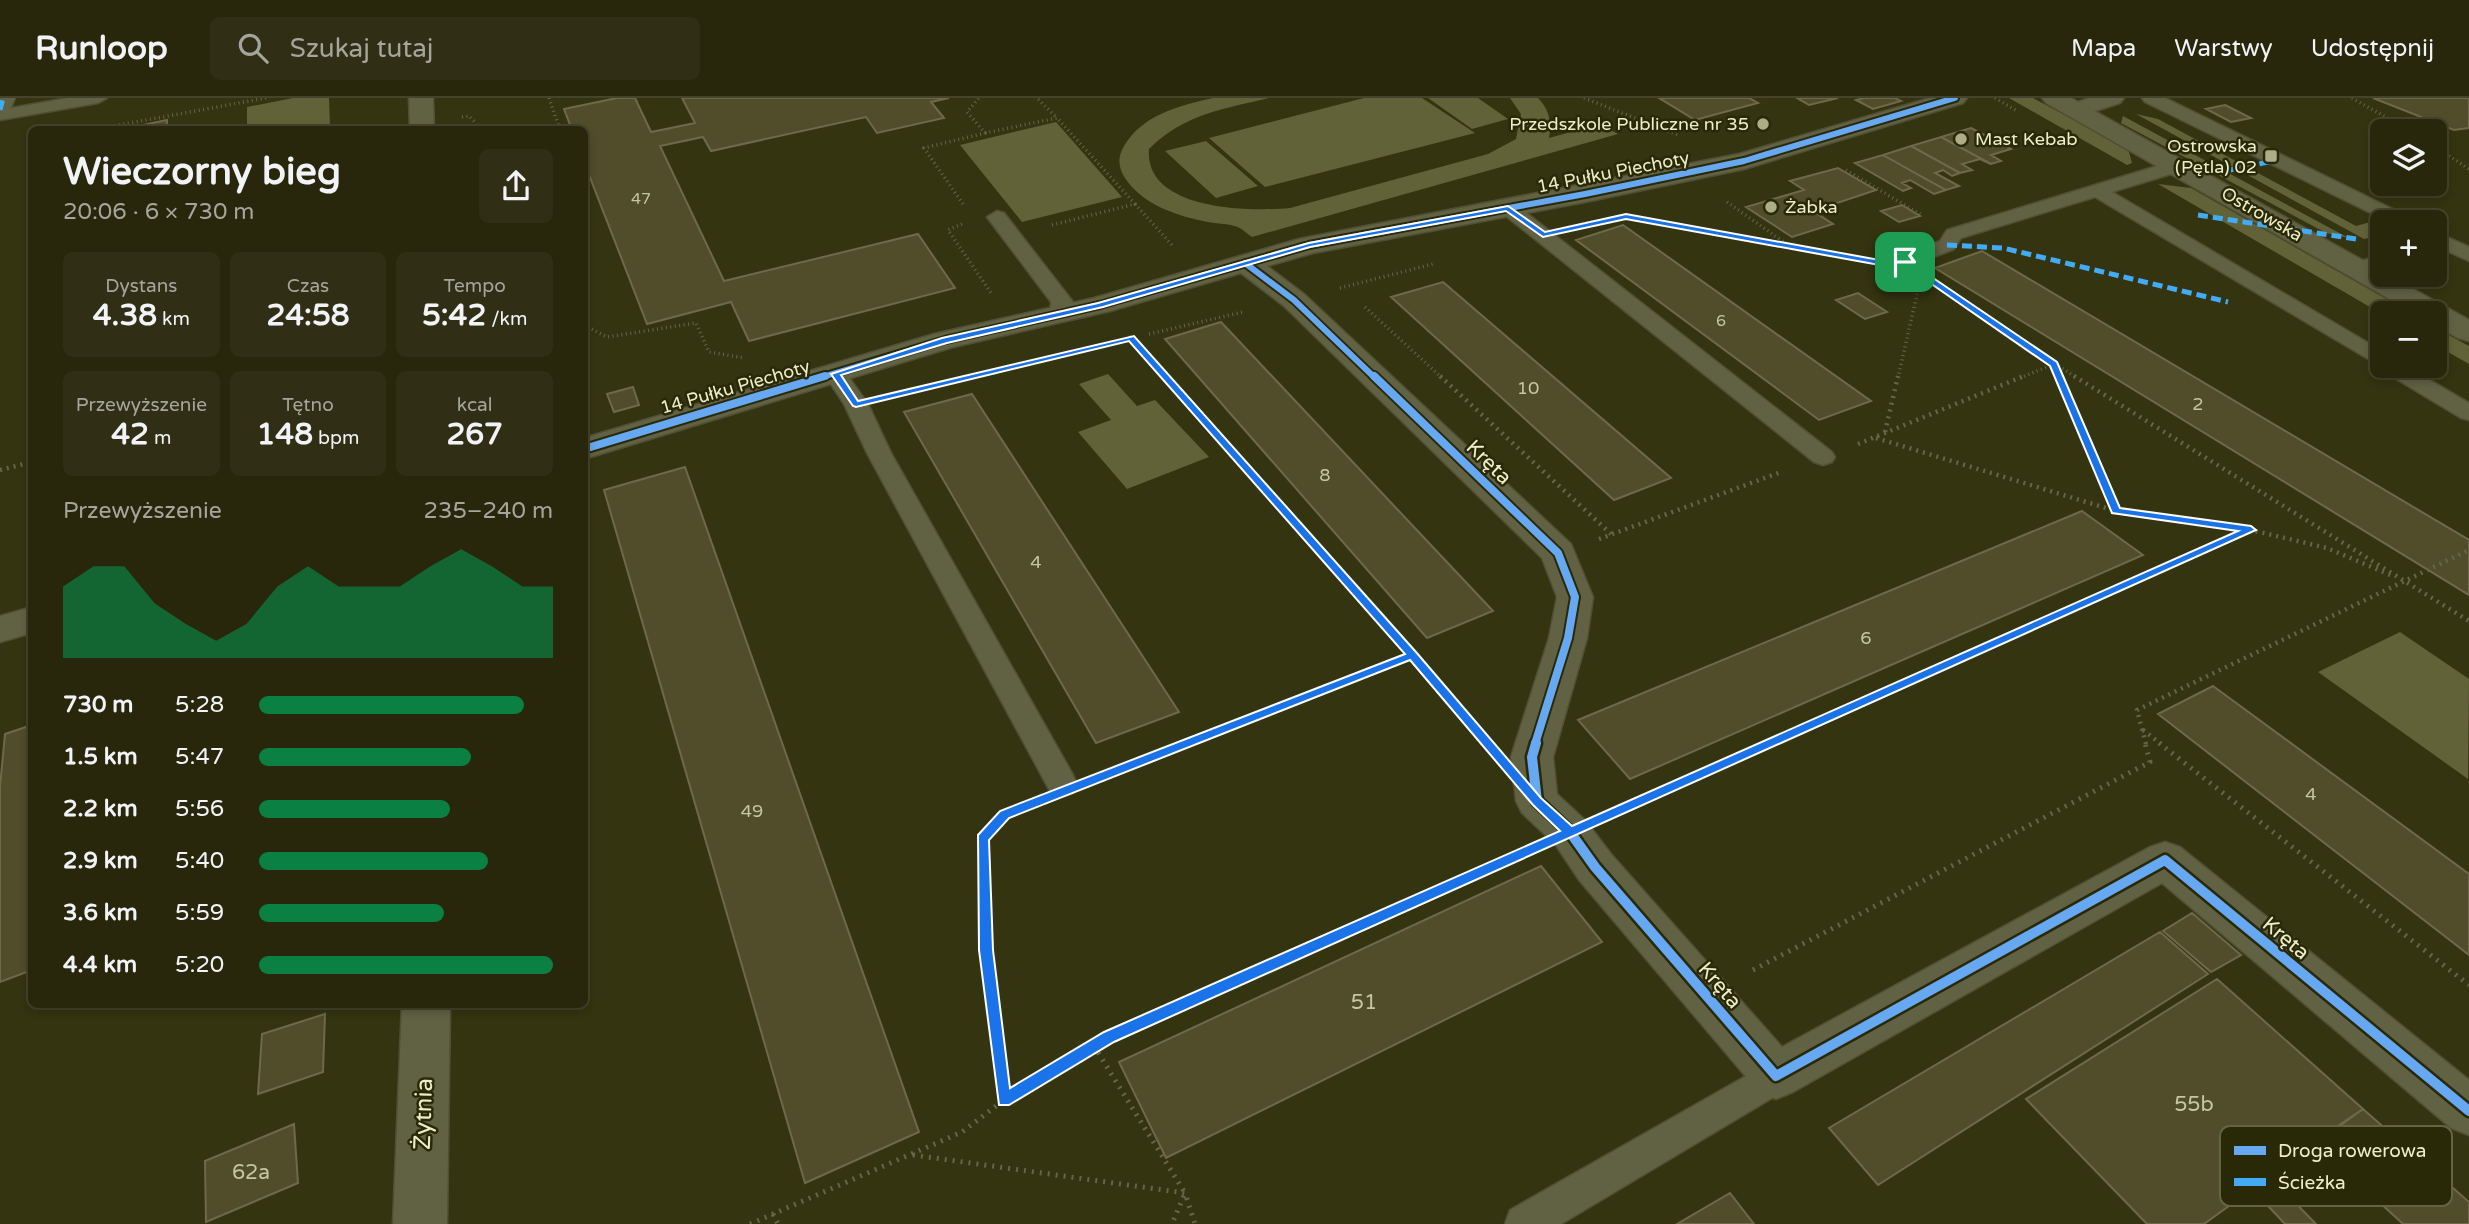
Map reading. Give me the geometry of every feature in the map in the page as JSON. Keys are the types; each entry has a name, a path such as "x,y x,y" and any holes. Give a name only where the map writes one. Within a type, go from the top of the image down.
{"street":[{"path":"0,112 3,98"},
{"path":"421,98 422,126"},
{"name":"14 Pułku Piechoty","path":"588,448 945,340 1061,314 1309,245 1744,161 1955,98"},
{"name":"Ostrowska","path":"2054,98 2177,166 2369,265 2469,332"},
{"path":"2077,110 2112,98"},
{"name":"Kręta","path":"1245,263 1294,300 1558,553 1575,597 1568,638 1532,758 1537,801 1570,832 1595,867 1776,1076 2165,860 2469,1111"},
{"path":"0,629 28,621"},
{"name":"Żytnia","path":"421,1224 426,1008"}],"lane":[{"path":"0,112 98,98"},
{"path":"2151,98 2380,210"},
{"path":"1914,268 1947,244 1954,234 2177,166"},
{"path":"2096,190 2370,353"},
{"path":"1508,208 1823,457"},
{"path":"997,217 1062,302 1061,314"},
{"path":"2447,246 2469,255"},
{"path":"835,374 856,404 879,453 1062,784"},
{"path":"2411,378 2469,413"},
{"path":"1524,1224 1776,1076"}],"path":[{"path":"115,126 266,98"},
{"path":"549,98 559,126"},
{"path":"979,98 967,112 985,133"},
{"path":"1037,98 1177,251"},
{"path":"1584,98 1744,161"},
{"path":"2352,98 2389,119"},
{"path":"968,211 924,148 1057,118"},
{"path":"1803,145 1954,234"},
{"path":"2447,155 2469,169"},
{"path":"1717,195 1792,248"},
{"path":"1042,228 1135,204"},
{"path":"1639,219 1914,268 2053,364 2469,621"},
{"path":"964,223 948,230 993,297"},
{"path":"1118,341 1437,263"},
{"path":"1885,433 1914,268"},
{"path":"1344,287 1354,296"},
{"path":"1364,305 1611,534"},
{"path":"588,327 607,337 696,323 709,352 747,359"},
{"path":"1131,338 1412,655 1537,801"},
{"path":"2053,364 2116,511"},
{"path":"948,382 987,373"},
{"path":"1875,438 2116,511 2251,530 2327,548 2406,581"},
{"path":"0,470 28,463"},
{"path":"750,1224 962,1132 1004,1100 1109,1037 2251,530"},
{"path":"1706,995 2150,762 2137,710 2469,550"},
{"path":"1091,781 1412,655"},
{"path":"2143,730 2469,985"},
{"path":"1004,1100 986,950 982,839 1004,815 1029,805"},
{"path":"1094,1046 1185,1193 1195,1224"},
{"path":"911,1155 1185,1193"},
{"path":"1172,1224 1185,1193"},
{"path":"773,1214 778,1224"}],"green space":[{"path":"293,98 329,98 330,126 247,126 247,107"},
{"path":"1213,98 1269,98 1190,120 1162,137 1149,149 1152,169 1163,185 1181,196 1226,207 1290,208 1488,154 1516,139 1521,114 1510,98 1538,98 1549,116 1549,138 1600,124 1618,134 1252,237 1228,224 1211,223 1162,208 1132,187 1120,167 1123,148 1140,127 1174,109"},
{"path":"1364,98 1422,98 1475,133 1265,187 1209,138"},
{"path":"1428,98 1478,98 1508,119 1472,129"},
{"path":"2009,98 2033,98 2117,143 2129,152 2132,163 2127,165"},
{"path":"2136,114 2158,119 2356,226 2370,222 2370,238 2364,239"},
{"path":"2123,116 2349,238 2326,233 2121,123"},
{"path":"1056,122 1122,197 1022,222 960,145"},
{"path":"1206,141 1258,186 1216,198 1165,151"},
{"path":"2158,184 2191,188 2390,301 2370,301 2370,307"},
{"path":"2447,334 2469,346 2469,364 2447,351"},
{"path":"1108,374 1137,406 1155,400 1209,457 1127,489 1078,432 1111,420 1079,384"},
{"path":"2400,632 2469,679 2468,779 2318,672"}],"building":[{"path":"617,98 635,98 651,132 695,123 682,98 949,98 931,102 944,118 877,133 866,117 711,151 703,137 660,146 724,281 918,234 955,288 749,341 731,302 647,324 588,172 588,126 570,126 564,109"},
{"path":"1659,98 1749,98 1758,103 1695,120"},
{"path":"1797,98 1838,98 1809,105"},
{"path":"1895,98 1901,101 1873,109 1856,100"},
{"path":"2373,98 2469,98 2469,128 2454,130 2447,127 2447,119 2426,119"},
{"path":"2225,105 2251,118 2231,122 2206,109"},
{"path":"167,120 167,126 138,126"},
{"path":"1971,128 2011,149 1991,155 2001,161 1991,164 1941,137"},
{"path":"1941,137 1991,164 1980,159 1962,164 1972,170 1960,173 1911,146"},
{"path":"1911,146 1960,173 1952,176 1943,170 1935,173 1959,186 1946,190 1883,155"},
{"path":"1883,155 1946,190 1934,194 1910,180 1902,183 1911,188 1903,191 1855,163"},
{"path":"1838,168 1876,190 1813,211 1833,224 1792,237 1746,207 1804,190 1790,181"},
{"path":"1902,205 1920,216 1899,222 1881,211"},
{"path":"1623,225 1871,401 1819,420 1576,240"},
{"path":"1982,251 2469,540 2469,595 1935,268"},
{"path":"1443,282 1671,478 1614,500 1391,297"},
{"path":"1858,293 1887,312 1865,319 1836,300"},
{"path":"1221,322 1493,611 1427,638 1165,339"},
{"path":"633,387 639,405 614,412 607,394"},
{"path":"972,394 1179,712 1096,743 904,412"},
{"path":"685,467 919,1132 805,1183 604,490"},
{"path":"2082,511 2143,555 1630,779 1578,720"},
{"path":"2213,686 2469,874 2469,955 2158,714"},
{"path":"28,726 28,972 0,982 0,787 5,734"},
{"path":"1541,866 1602,942 1166,1158 1119,1062"},
{"path":"2192,913 2241,955 2211,972 2163,931"},
{"path":"2160,932 2208,974 1878,1185 1829,1128"},
{"path":"2217,979 2363,1109 2339,1126 2220,1126 2220,1206 2229,1206 2204,1224 2147,1224 2026,1099"},
{"path":"325,1014 323,1072 258,1094 262,1034"},
{"path":"2363,1109 2382,1126 2338,1126"},
{"path":"294,1124 298,1183 206,1222 205,1161"},
{"path":"2452,1187 2469,1202 2469,1224 2403,1224 2383,1206 2452,1206"},
{"path":"1730,1193 1754,1224 1677,1224"},
{"path":"2268,1206 2298,1206 2316,1224 2285,1224"}],"marked path":[{"path":"0,110 3,98"},
{"path":"2230,170 2278,160"},
{"path":"2198,215 2356,239"},
{"path":"1947,245 2003,248 2228,302"}],"cycle path":[{"path":"588,448 945,340 1100,305 1309,245 1585,194 1744,161 1955,98"},
{"path":"1245,263 1294,300 1558,553 1575,597 1568,638 1532,757 1537,801 1570,832 1595,867 1776,1076 2165,860 2469,1111"}],"place":[{"name":"Przedszkole Publiczne nr 35","path":"1763,124"},
{"name":"Mast Kebab","path":"1961,139"},
{"name":"Ostrowska (Pętla) 02","path":"2271,156"},
{"name":"Żabka","path":"1771,207"}],"route":[{"path":"1905,262 1885,263 1626,217 1543,235 1508,208 1309,245 1100,305 945,340 835,374 856,404 1131,338 1412,655 1537,801 1570,832 1109,1037 1004,1100 986,950 982,839 1004,815 1412,655 1475,728 1537,801 1570,832 2251,530 2116,511 2053,364 1905,262"}]}
